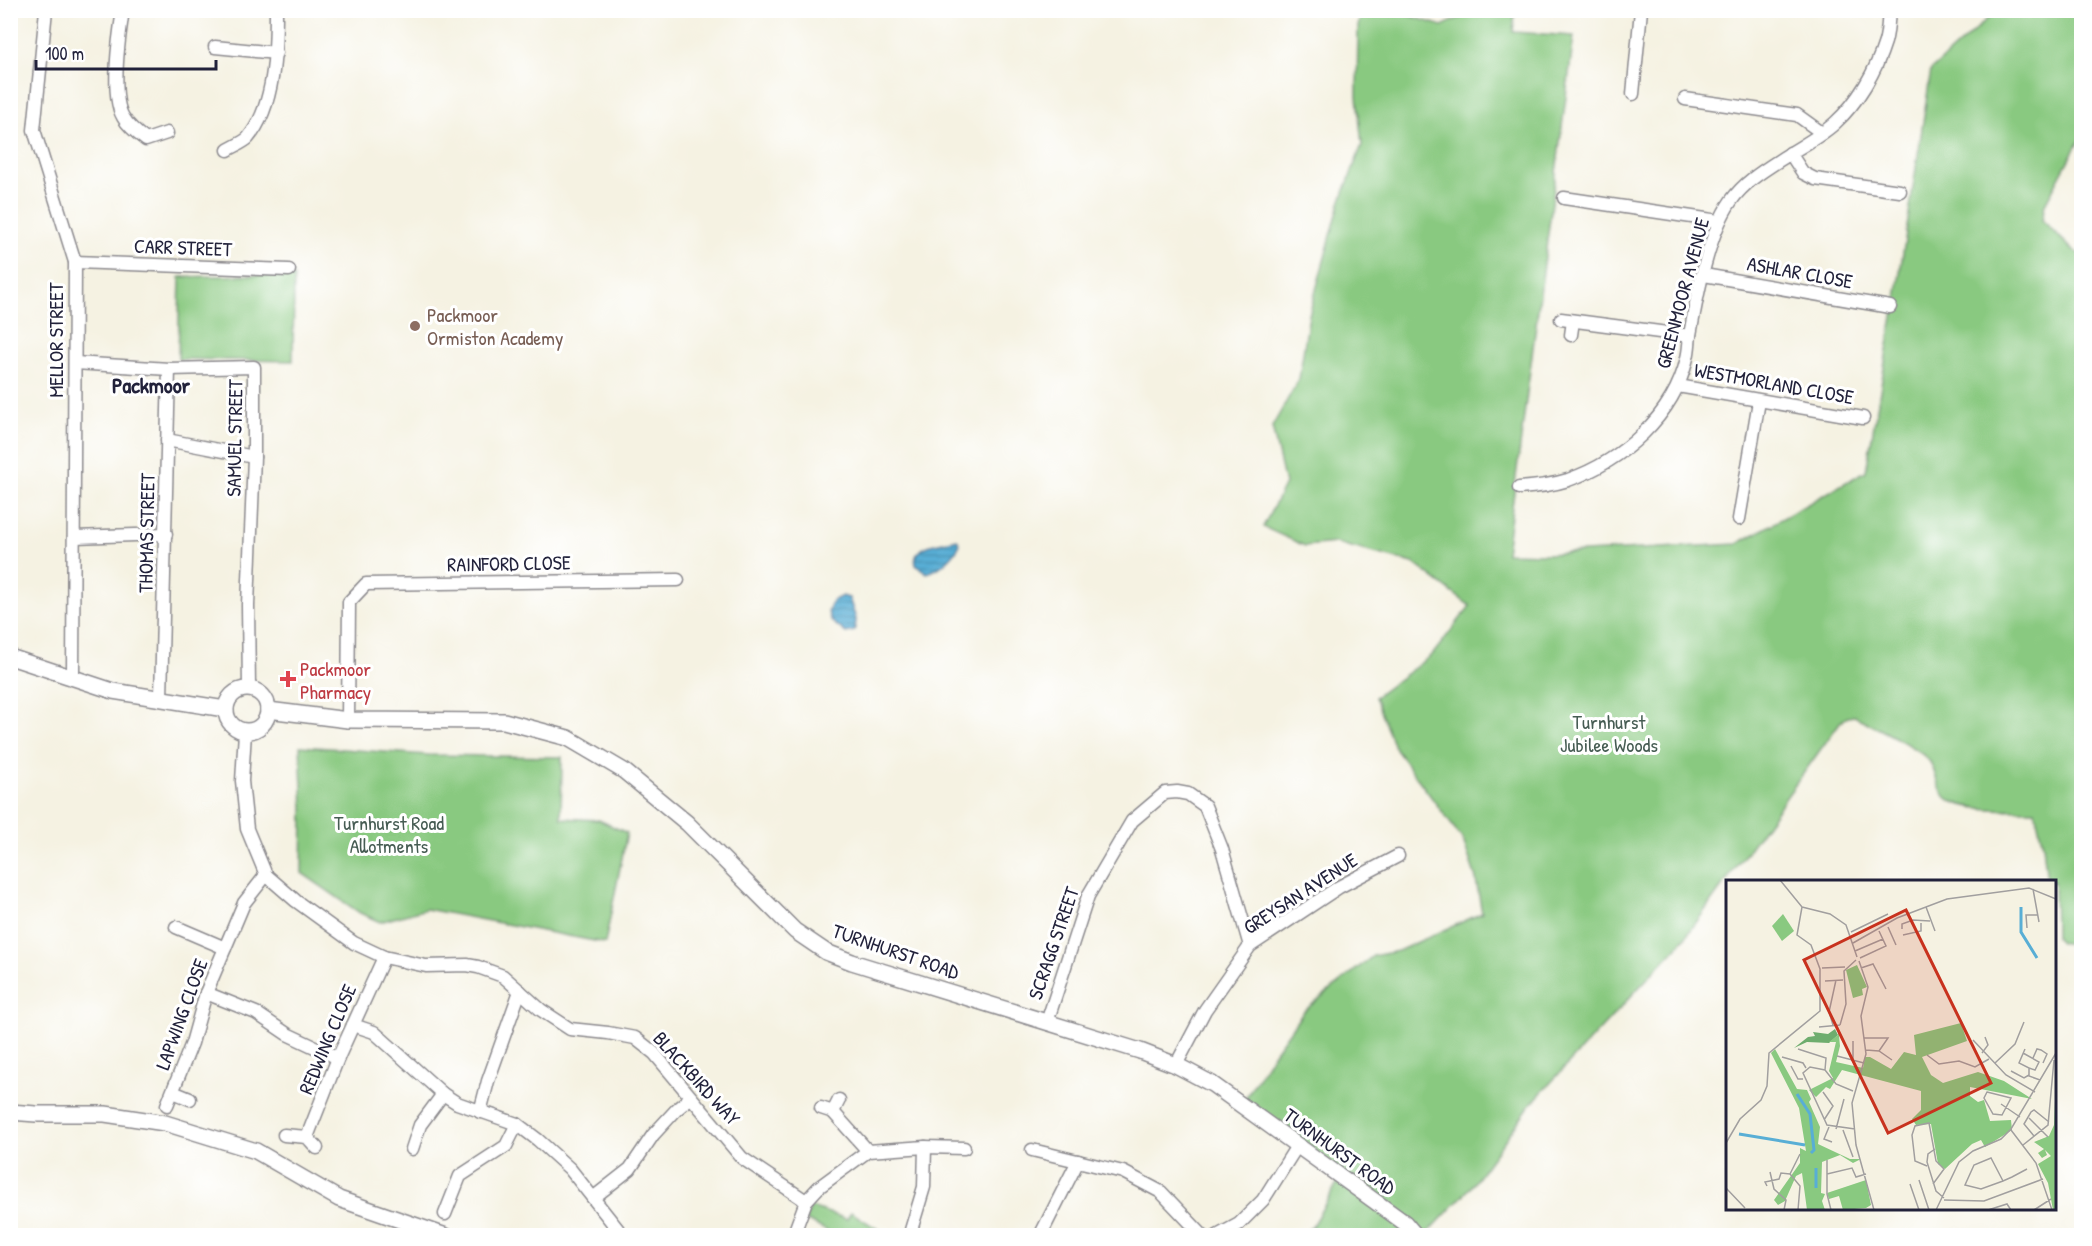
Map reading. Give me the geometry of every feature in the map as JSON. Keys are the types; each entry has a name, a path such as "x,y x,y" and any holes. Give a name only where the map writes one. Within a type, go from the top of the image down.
{"street":[{"name":"MELLOR STREET","path":"46,10 34,130 75,262 73,677"},
{"path":"123,10 116,84 123,119 146,140 167,133"},
{"path":"228,150 247,139 265,109 276,53 276,10"},
{"path":"1633,94 1641,10"},
{"name":"GREENMOOR AVENUE","path":"1519,488 1541,486 1585,473 1620,453 1660,415 1678,386 1687,358 1704,275 1719,221 1743,185 1822,133 1835,123 1852,104 1868,81 1885,42 1889,10"},
{"path":"215,47 276,53"},
{"path":"1685,99 1707,97 1797,115 1822,133"},
{"path":"1790,153 1803,173 1815,179 1877,181 1900,190"},
{"path":"1564,198 1719,221"},
{"name":"CARR STREET","path":"75,262 289,270"},
{"name":"ASHLAR CLOSE","path":"1704,275 1890,307"},
{"path":"1571,335 1567,320 1690,336"},
{"name":"SAMUEL STREET","path":"75,363 254,367 254,457 248,605 249,689"},
{"name":"THOMAS STREET","path":"160,698 167,440 162,366"},
{"name":"WESTMORLAND CLOSE","path":"1678,386 1863,418"},
{"path":"1739,519 1759,400"},
{"path":"167,440 254,457"},
{"path":"1728,498 1742,501"},
{"path":"74,537 166,534"},
{"name":"RAINFORD CLOSE","path":"348,720 349,602 366,584 678,580"},
{"path":"10,657 113,691 225,709"},
{"path":"249,689 260,693 268,710 263,724 245,732 229,724 225,709 231,696 238,690 249,689"},
{"name":"TURNHURST ROAD","path":"268,710 348,720 504,721 568,738 624,771 687,823 795,931 826,952 1140,1051 1176,1065 1212,1084 1405,1223 1416,1236"},
{"name":"BLACKBIRD WAY","path":"245,732 242,781 247,830 266,875 296,901 354,943 384,957 426,966 478,967 503,976 541,1010 570,1029 635,1038 654,1053 742,1158 807,1202"},
{"name":"SCRAGG STREET","path":"1047,1022 1088,896 1132,821 1164,793 1177,792 1188,795 1206,806 1222,849 1250,946"},
{"name":"GREYSAN AVENUE","path":"1176,1065 1205,1010 1250,946 1339,887 1398,855"},
{"name":"LAPWING CLOSE","path":"167,1105 192,1043 206,993 244,903 266,875"},
{"name":"LAPWING CLOSE","path":"176,927 225,948"},
{"name":"REDWING CLOSE","path":"307,1137 338,1059 384,957"},
{"path":"480,1112 488,1081 520,992"},
{"path":"206,993 256,1013 287,1034 338,1059"},
{"path":"353,1025 374,1032 443,1094 457,1103 517,1124 570,1169 623,1236"},
{"name":"LAPWING CLOSE","path":"173,1092 190,1099"},
{"path":"412,1149 420,1125 443,1094"},
{"path":"593,1198 630,1169 653,1135 690,1098"},
{"path":"839,1100 827,1110 868,1151"},
{"path":"10,1112 105,1114 165,1123 256,1151 339,1200 446,1236"},
{"path":"445,1214 460,1176 506,1146 517,1124"},
{"path":"284,1135 307,1137 317,1148"},
{"path":"1217,1236 1239,1224 1263,1200 1297,1146"},
{"path":"793,1236 807,1202 819,1187 868,1151 925,1147 964,1148"},
{"path":"910,1230 924,1186 925,1147"},
{"path":"1032,1150 1123,1172 1161,1192 1203,1236"},
{"path":"1040,1236 1078,1161"}],"green space":[{"name":"Turnhurst Jubilee Woods","path":"1362,11 1395,11 1442,26 1475,11 1515,11 1513,32 1574,36 1506,553 1546,554 1737,544 1866,471 1895,305 1931,70 1996,11 2081,11 2081,137 2045,204 2042,220 2075,252 2081,254 2081,940 2072,945 2060,942 2056,938 2056,880 2047,880 2043,845 2035,810 1978,808 1956,803 1942,792 1930,762 1925,756 1872,725 1854,716 1848,717 1841,721 1685,938 1530,1105 1471,1187 1426,1235 1303,1235 1312,1226 1341,1177 1241,1105 1271,1057 1304,1011 1373,956 1398,951 1482,913 1475,875 1463,840 1394,747 1375,697 1433,654 1470,606 1413,563 1336,543 1305,546 1263,527 1285,484 1272,427 1299,379 1309,315 1340,203 1362,145 1357,96 1358,26"},
{"path":"288,274 294,276 293,361 178,359 180,277"},
{"name":"Turnhurst Road Allotments","path":"300,746 428,755 562,757 561,818 599,820 627,833 605,943 426,909 380,922 360,913 302,873 303,808"},
{"path":"811,1207 847,1219 851,1212 887,1235 835,1235 805,1220"}],"water":[{"path":"957,539 960,544 958,549 937,569 927,573 916,565 918,553 923,549 936,543"},
{"path":"842,596 849,598 856,619 855,631 846,633 831,621 828,612 832,601"}],"place":[{"name":"Packmoor Ormiston Academy","path":"415,326"},
{"name":"Packmoor Pharmacy","path":"288,679"}],"district":[{"name":"Packmoor","path":"151,385"}]}
